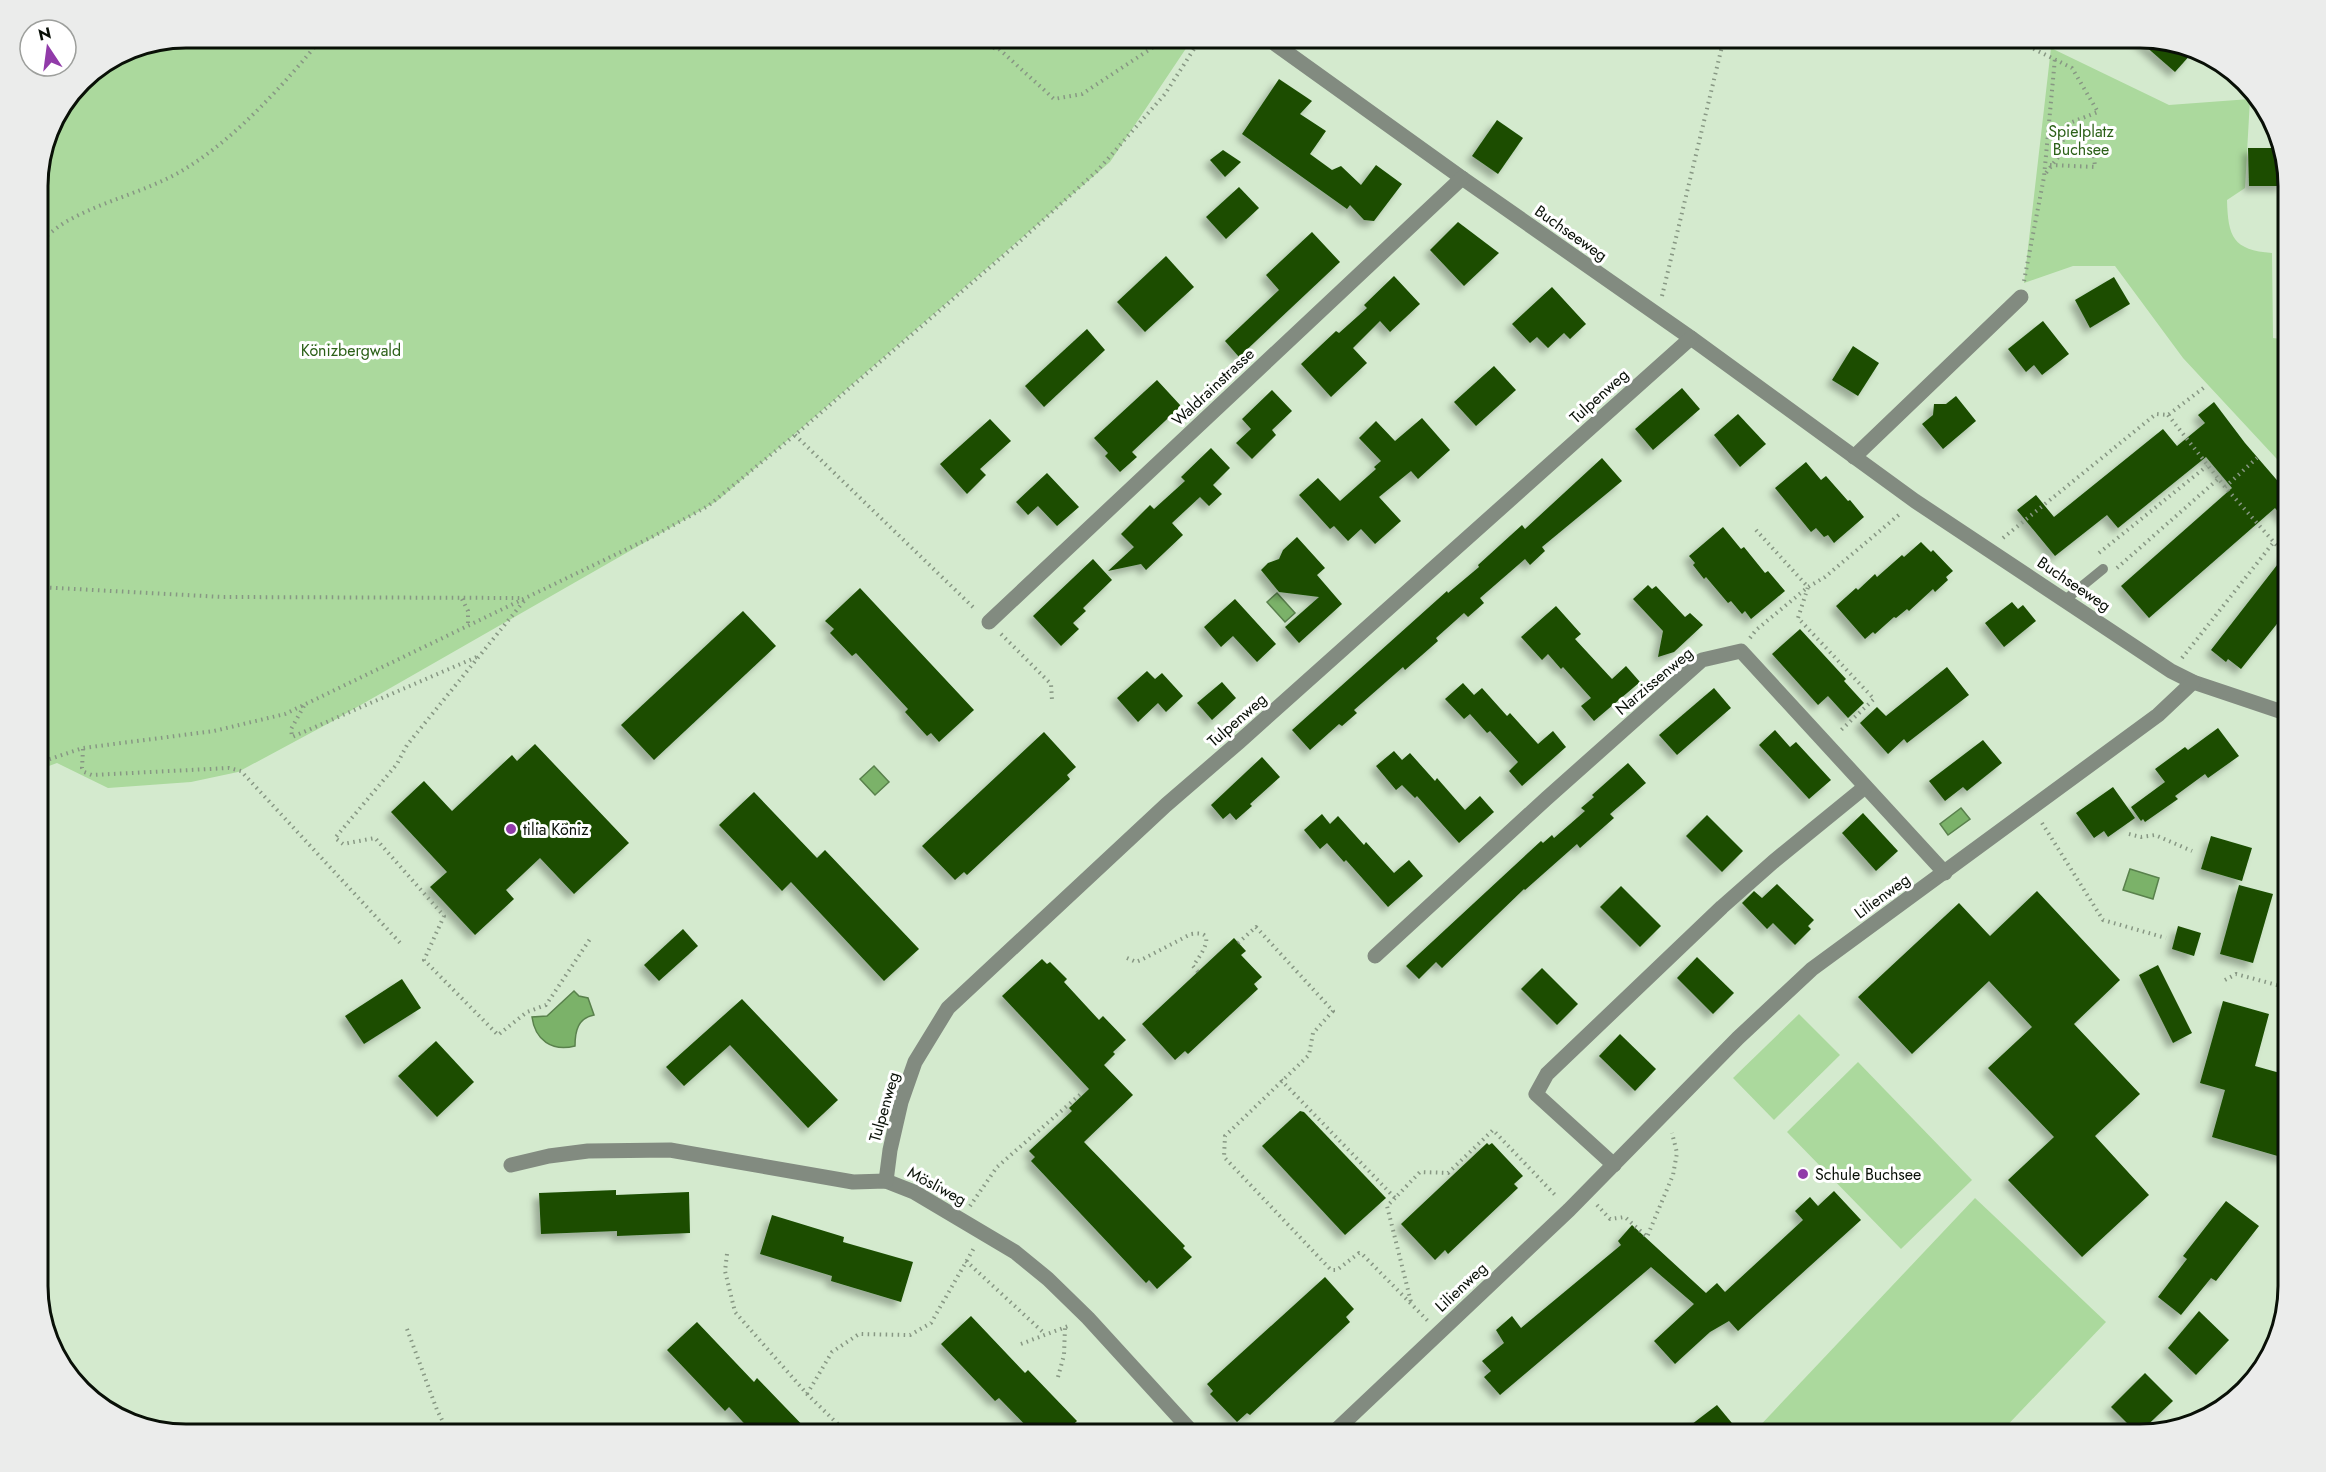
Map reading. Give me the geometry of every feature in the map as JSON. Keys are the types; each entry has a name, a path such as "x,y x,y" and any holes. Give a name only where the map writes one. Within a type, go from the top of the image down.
{"street":[{"name":"Buchseeweg","path":"1281,48 1691,338 1916,501 2171,671 2193,682 2278,710"},
{"name":"Waldrainstrasse","path":"989,622 1462,178"},
{"path":"1854,457 2021,297"},
{"name":"Tulpenweg","path":"886,1181 890,1150 901,1102 915,1062 948,1008 1166,805 1691,338"},
{"path":"1740,651 1945,873"},
{"name":"Narzissenweg","path":"1375,956 1702,660 1740,651"},
{"name":"Lilienweg","path":"1342,1424 1569,1210 1738,1038 1812,969 2158,715 2193,682"},
{"path":"1614,1165 1536,1095 1547,1074 1722,907 1865,787"},
{"name":"Mösliweg","path":"511,1165 549,1156 588,1151 670,1150 853,1182 886,1181 914,1192 1015,1252 1048,1279 1088,1318 1185,1424"}],"lane":[{"path":"2065,600 2108,569"}],"path":[{"path":"48,235 69,219 188,168 231,135 314,48"},
{"path":"994,48 999,49 1054,99 1082,94 1152,48"},
{"path":"48,760 83,748 214,731 285,714 654,536 708,506 795,435 1018,243 1097,171 1165,94 1194,48"},
{"path":"1657,315 1722,48"},
{"path":"2034,48 2072,68 2098,112 2067,124 2060,156 2050,165 2044,177"},
{"path":"2021,297 2044,177 2055,58"},
{"path":"2050,165 2095,167 2092,137 2064,132"},
{"path":"1988,549 2156,414 2168,415 2205,386"},
{"path":"2168,415 2207,466 2278,549"},
{"path":"795,435 1051,684 1053,700"},
{"path":"2225,487 2258,459"},
{"path":"2098,554 2207,466"},
{"path":"2108,569 2218,479"},
{"path":"1740,651 1756,630 1808,587 1825,578 1916,501"},
{"path":"1756,530 1808,587"},
{"path":"2171,671 2273,543"},
{"path":"1808,587 1797,618 1874,699 1826,744"},
{"path":"48,588 223,597 526,598"},
{"path":"526,598 407,745 397,764 335,838 343,844 375,837 444,916 424,960 498,1035 527,1012 546,1005 590,939"},
{"path":"462,599 468,610 468,626"},
{"path":"304,706 291,729 292,737 480,656"},
{"path":"83,748 82,768 84,772 92,775 229,768 241,771 402,945"},
{"path":"2032,807 2103,920 2166,938"},
{"path":"2128,834 2141,837 2155,835 2192,851"},
{"path":"1238,943 1256,927 1333,1011 1313,1033 1309,1055 1226,1136 1224,1158 1331,1270 1337,1270 1359,1253 1363,1255 1438,1333"},
{"path":"1127,958 1136,962 1191,934 1198,933 1204,935 1207,940 1206,947 1193,966 1198,972"},
{"path":"2225,980 2236,974 2278,985"},
{"path":"1281,1080 1395,1198"},
{"path":"962,1219 997,1167 1083,1092"},
{"path":"1585,1193 1610,1219 1625,1217 1647,1237 1673,1175 1677,1153 1666,1112"},
{"path":"1411,1303 1387,1206 1420,1172 1448,1173 1493,1130 1569,1210"},
{"path":"807,1394 832,1352 859,1334 910,1335 931,1323 984,1232"},
{"path":"727,1254 725,1271 735,1312 807,1394 838,1424"},
{"path":"966,1261 1045,1334"},
{"path":"1021,1344 1088,1318"},
{"path":"1058,1377 1064,1355 1065,1327"},
{"path":"407,1329 444,1424"}],"green space":[{"name":"Könizbergwald","path":"186,48 1186,48 1110,162 717,501 331,722 238,772 191,782 108,788 57,763 48,766 48,177 58,133 71,109 95,82 109,71 141,55"},
{"name":"Spielplatz Buchsee","path":"2051,48 2169,105 2247,99 2250,102 2245,188 2227,200 2228,213 2231,232 2241,245 2249,249 2272,253 2273,338 2278,339 2278,460 2183,358 2115,266 2073,266 2024,283"},
{"path":"1799,1014 1840,1055 1774,1120 1733,1078"},
{"path":"1858,1062 1972,1180 1901,1249 1787,1132"},
{"path":"1975,1198 2106,1322 2009,1424 1762,1424"}],"shaded area":[{"path":"1277,593 1295,613 1285,622 1267,602"},
{"path":"874,766 889,782 875,795 860,779"},
{"path":"1961,808 1970,819 1948,835 1940,824"},
{"path":"2130,869 2159,878 2153,899 2123,890"},
{"path":"574,991 579,996 588,998 594,1015 584,1019 578,1026 575,1046 552,1046 541,1038 532,1017 547,1016"}],"building":[{"path":"2148,48 2189,57 2175,72"},
{"path":"1279,79 1312,101 1300,114 1326,131 1310,154 1332,170 1341,166 1361,185 1376,165 1402,184 1374,221 1364,220 1350,205 1347,209 1242,134"},
{"path":"1497,120 1523,138 1498,174 1472,156"},
{"path":"2248,148 2272,148 2278,186 2249,186"},
{"path":"1223,150 1241,162 1225,177 1210,160"},
{"path":"1239,187 1259,208 1226,239 1206,217"},
{"path":"1458,222 1499,253 1464,286 1430,250"},
{"path":"1312,232 1340,262 1239,357 1225,341 1279,290 1266,275"},
{"path":"1166,256 1194,287 1145,332 1117,302"},
{"path":"1394,276 1420,304 1390,332 1380,321 1353,348 1367,363 1331,397 1301,364 1336,331 1339,333 1367,308 1364,305"},
{"path":"2114,277 2130,304 2090,328 2075,300"},
{"path":"1552,287 1586,324 1570,339 1564,333 1548,348 1537,337 1530,343 1512,324"},
{"path":"2043,321 2069,354 2042,375 2034,365 2026,372 2008,349"},
{"path":"1087,329 1105,350 1044,407 1025,386"},
{"path":"1853,346 1879,363 1858,396 1832,380"},
{"path":"1494,366 1516,390 1476,426 1454,402"},
{"path":"1157,380 1181,406 1132,452 1137,457 1120,472 1105,456 1108,453 1094,438"},
{"path":"1682,388 1700,409 1653,450 1635,429"},
{"path":"1272,390 1292,411 1272,430 1276,435 1252,459 1236,443 1251,429 1242,419"},
{"path":"1956,396 1976,421 1943,449 1922,424 1933,415 1934,404 1946,404"},
{"path":"2214,402 2278,481 2278,512 2275,508 2149,618 2121,586 2232,488 2206,457 2118,528 2107,515 2055,556 2017,510 2036,495 2054,517 2163,429 2177,446 2205,423 2198,415"},
{"path":"1738,414 1766,444 1740,467 1714,435"},
{"path":"1422,418 1450,450 1418,479 1411,471 1379,497 1401,521 1375,544 1361,529 1348,541 1334,526 1330,529 1299,495 1318,478 1340,501 1376,469 1374,467 1381,461 1359,438 1376,421 1395,441"},
{"path":"990,419 1011,441 980,469 986,475 967,494 940,464"},
{"path":"1211,448 1230,468 1213,485 1222,494 1209,506 1200,497 1172,523 1183,535 1146,570 1141,564 1108,571 1134,547 1121,534 1150,505 1154,509 1185,481 1181,477"},
{"path":"1602,458 1622,481 1542,547 1545,551 1530,565 1525,559 1480,598 1484,603 1468,617 1464,613 1436,638 1438,641 1405,670 1403,667 1354,710 1357,713 1342,726 1339,724 1310,750 1292,730 1447,591 1448,593 1479,567 1478,565 1522,525 1525,529"},
{"path":"1806,462 1821,480 1826,476 1864,517 1834,543 1828,535 1824,537 1816,528 1811,532 1775,488"},
{"path":"1047,473 1079,507 1057,526 1038,506 1028,515 1016,502"},
{"path":"1723,527 1741,549 1744,547 1765,573 1768,571 1785,591 1751,619 1745,611 1742,614 1731,601 1728,603 1706,577 1704,579 1689,556"},
{"path":"1297,537 1325,568 1317,575 1342,604 1299,643 1285,627 1319,597 1279,592 1261,570 1268,563 1279,559 1283,550"},
{"path":"1921,542 1931,552 1933,550 1953,571 1946,577 1948,580 1935,592 1933,589 1909,611 1907,609 1896,618 1894,617 1875,634 1873,632 1865,639 1836,606 1856,588 1858,590 1875,574 1877,577"},
{"path":"1093,559 1112,580 1083,608 1086,611 1073,623 1079,629 1061,646 1033,616"},
{"path":"2278,564 2278,623 2241,669 2228,659 2226,662 2211,650"},
{"path":"1648,585 1652,589 1656,586 1685,617 1690,613 1703,625 1674,652 1658,657 1663,631 1633,599"},
{"path":"860,588 974,710 939,742 931,733 927,736 905,712 908,709 856,653 852,656 830,633 834,629 825,621"},
{"path":"1235,599 1276,644 1257,662 1233,636 1221,647 1204,627"},
{"path":"2012,602 2018,609 2023,605 2036,621 2004,647 1985,623"},
{"path":"1556,606 1581,634 1575,639 1612,679 1626,666 1640,682 1594,721 1581,706 1591,698 1563,667 1561,669 1548,654 1542,660 1521,637"},
{"path":"743,611 776,646 654,760 621,725"},
{"path":"1800,629 1846,679 1844,681 1864,703 1848,718 1828,696 1818,705 1772,654"},
{"path":"1947,667 1969,695 1907,743 1904,739 1888,754 1860,723 1877,707 1886,716"},
{"path":"1147,671 1155,679 1162,673 1183,696 1166,712 1158,703 1138,722 1117,698"},
{"path":"1222,682 1236,698 1212,720 1197,703"},
{"path":"1463,683 1474,695 1482,688 1507,716 1510,713 1538,744 1553,731 1566,747 1522,786 1509,771 1518,762 1490,731 1487,733 1470,714 1464,719 1445,699"},
{"path":"1714,688 1731,708 1677,755 1659,735"},
{"path":"2218,728 2239,756 2208,778 2205,774 2175,796 2178,799 2145,822 2143,819 2141,821 2131,807 2165,782 2155,769 2185,747 2188,750"},
{"path":"1775,730 1790,747 1796,742 1831,780 1809,799 1759,745"},
{"path":"1044,732 1076,767 1067,775 1070,779 967,875 964,872 955,880 922,846"},
{"path":"1983,740 2002,763 1967,791 1963,787 1945,801 1929,781"},
{"name":"tilia Köniz","path":"535,744 629,843 574,894 540,858 506,890 514,899 475,935 430,887 447,872 391,812 424,781 452,811 512,755 517,761"},
{"path":"1394,751 1402,760 1410,753 1435,781 1437,778 1465,810 1480,796 1494,812 1459,843 1417,796 1415,798 1402,785 1396,790 1376,766"},
{"path":"1262,757 1280,777 1236,820 1230,813 1223,819 1211,805"},
{"path":"1628,763 1646,783 1610,814 1614,818 1580,848 1577,844 1524,889 1442,968 1436,962 1419,979 1406,966 1541,841 1543,843 1552,835 1554,838 1585,811 1581,808 1594,797 1592,795"},
{"path":"2113,787 2135,818 2108,837 2104,831 2094,838 2076,813"},
{"path":"754,792 817,858 825,850 919,949 884,981 791,882 782,891 719,825"},
{"path":"1863,813 1898,851 1876,871 1842,833"},
{"path":"1322,814 1330,824 1338,816 1394,873 1409,860 1423,876 1388,907 1346,860 1344,862 1327,843 1320,849 1304,830"},
{"path":"1707,815 1743,851 1722,872 1686,836"},
{"path":"2211,836 2252,848 2242,881 2201,869"},
{"path":"1777,884 1814,920 1808,926 1811,929 1795,945 1773,923 1767,929 1742,903 1754,891 1762,898"},
{"path":"2239,885 2273,894 2253,963 2220,954"},
{"path":"1621,886 1661,926 1640,947 1600,907"},
{"path":"2037,891 2120,980 2074,1024 2140,1094 2095,1136 2149,1195 2082,1257 2008,1180 2054,1137 1988,1068 2032,1027 1989,981 1912,1054 1858,997 1959,903 1990,936"},
{"path":"2178,926 2201,933 2194,956 2172,949"},
{"path":"683,929 698,946 659,981 644,965"},
{"path":"1234,938 1246,951 1241,955 1262,977 1254,984 1258,989 1188,1054 1185,1051 1175,1060 1142,1024"},
{"path":"1697,957 1734,993 1713,1014 1677,978"},
{"path":"1042,959 1047,964 1050,962 1067,979 1064,982 1099,1020 1103,1016 1126,1040 1113,1052 1115,1054 1104,1065 1133,1095 1084,1142 1185,1246 1183,1248 1192,1257 1157,1289 1149,1280 1146,1283 1031,1161 1035,1157 1029,1151 1072,1111 1069,1108 1089,1089 1002,996"},
{"path":"2158,965 2192,1033 2173,1043 2139,975"},
{"path":"1542,968 1578,1004 1557,1025 1521,989"},
{"path":"402,979 421,1008 364,1044 345,1016"},
{"path":"742,999 838,1100 808,1128 730,1045 684,1086 666,1067"},
{"path":"2223,1001 2269,1014 2255,1066 2278,1072 2278,1156 2212,1137 2225,1090 2200,1083"},
{"path":"1620,1034 1656,1069 1635,1091 1599,1056"},
{"path":"436,1041 474,1082 437,1117 398,1076"},
{"path":"1300,1111 1304,1112 1386,1198 1345,1235 1262,1146"},
{"path":"1487,1143 1489,1145 1492,1143 1523,1176 1514,1184 1518,1188 1448,1254 1445,1250 1435,1260 1401,1224"},
{"path":"616,1190 616,1195 689,1192 690,1233 617,1236 617,1231 541,1234 539,1193"},
{"path":"1834,1191 1861,1220 1738,1331 1729,1321 1710,1332 1675,1364 1654,1341 1694,1304 1651,1267 1500,1395 1484,1377 1491,1371 1482,1361 1504,1343 1496,1330 1512,1316 1521,1328 1621,1245 1618,1241 1632,1225 1706,1293 1717,1283 1725,1292 1803,1220 1795,1211 1810,1197 1818,1206"},
{"path":"2226,1201 2259,1226 2216,1281 2211,1278 2181,1315 2158,1297 2187,1259 2183,1256"},
{"path":"772,1215 844,1237 843,1242 913,1262 901,1302 831,1281 832,1276 760,1254"},
{"path":"1325,1277 1354,1309 1346,1317 1350,1322 1250,1415 1247,1413 1237,1422 1210,1394 1213,1391 1207,1384"},
{"path":"2199,1311 2229,1340 2196,1375 2168,1348"},
{"path":"971,1316 1025,1373 1028,1370 1077,1421 1074,1424 1024,1424 999,1398 995,1401 941,1344"},
{"path":"697,1322 754,1382 757,1378 801,1424 745,1424 729,1407 725,1411 667,1350"},
{"path":"2145,1373 2173,1401 2149,1423 2128,1424 2111,1407"},
{"path":"1717,1405 1733,1424 1692,1424"}],"place":[{"name":"tilia Köniz","path":"511,829"},
{"name":"Schule Buchsee","path":"1803,1174"}]}
